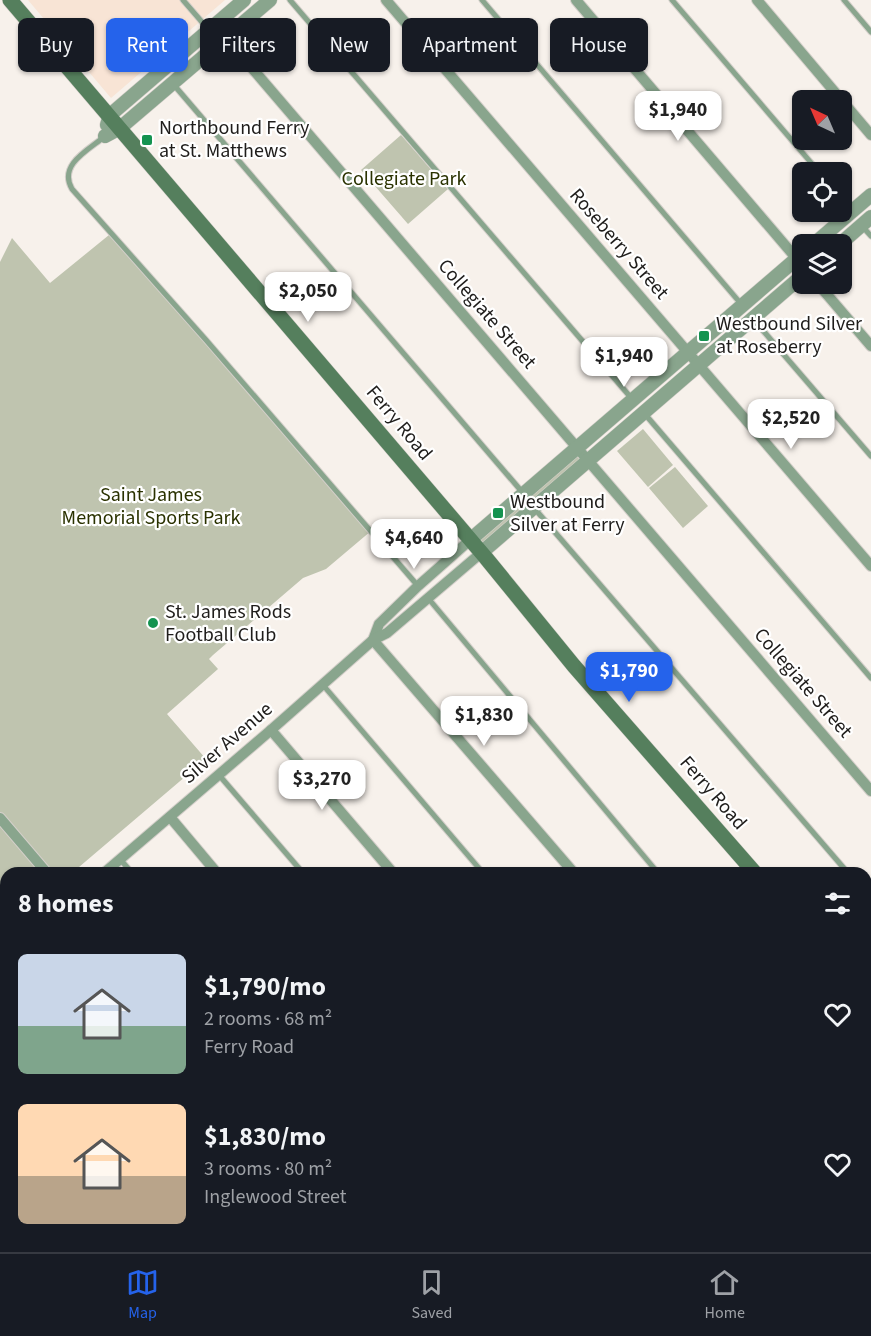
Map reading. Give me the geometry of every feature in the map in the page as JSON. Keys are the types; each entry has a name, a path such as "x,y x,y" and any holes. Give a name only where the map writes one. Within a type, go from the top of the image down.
{"main road":[{"name":"Ferry Road","path":"10,0 482,553 574,666 750,867"}],"street":[{"path":"223,18 244,0"},
{"path":"249,18 270,0"},
{"name":"Roseberry Street","path":"386,0 871,566"},
{"path":"576,0 792,250"},
{"path":"757,0 871,135"},
{"path":"105,136 110,115 200,37"},
{"path":"105,136 120,128 200,60"},
{"name":"Collegiate Street","path":"256,72 871,791"},
{"path":"852,212 871,195"},
{"path":"826,234 840,222"},
{"path":"852,236 868,226"},
{"name":"Silver Avenue","path":"373,640 379,624 418,586 743,306 792,267"},
{"name":"Silver Avenue","path":"111,867 272,730 373,640 387,633 482,553 792,285"},
{"path":"827,294 871,346"},
{"path":"373,640 569,867"},
{"path":"272,730 388,867"},
{"path":"0,818 42,867"},
{"path":"170,818 213,867"}],"lane":[{"path":"183,0 202,18"},
{"path":"290,0 633,401"},
{"path":"482,0 743,306"},
{"path":"672,0 810,162"},
{"path":"844,0 871,32"},
{"path":"172,84 524,494"},
{"path":"105,136 70,166 68,178 72,189 199,331 418,586"},
{"path":"753,319 871,456"},
{"path":"644,413 871,678"},
{"path":"534,508 843,867"},
{"path":"429,598 653,867"},
{"path":"323,685 478,867"},
{"path":"219,775 298,867"},
{"path":"120,859 127,867"}],"shaded area":[{"path":"28,0 225,0 204,18 200,18 200,21 188,32 188,18 106,18 106,72 141,72 111,98 89,72 94,72 94,18 43,18"}],"green space":[{"name":"Collegiate Park","path":"401,135 448,189 408,224 361,170"},
{"name":"Saint James Memorial Sports Park","path":"109,235 114,235 371,531 326,569 303,578 213,655 209,659 218,669 167,714 206,759 79,867 0,867 0,262 12,238 50,283"},
{"path":"643,429 673,465 648,487 617,451"},
{"path":"578,448 589,461 481,553 470,540"},
{"path":"675,467 708,506 683,528 649,488"}],"place":[{"name":"Northbound Ferry at St. Matthews","path":"147,140"},
{"name":"Westbound Silver at Roseberry","path":"704,336"},
{"name":"Westbound Silver at Ferry","path":"498,513"},
{"name":"St. James Rods Football Club","path":"153,623"}]}
